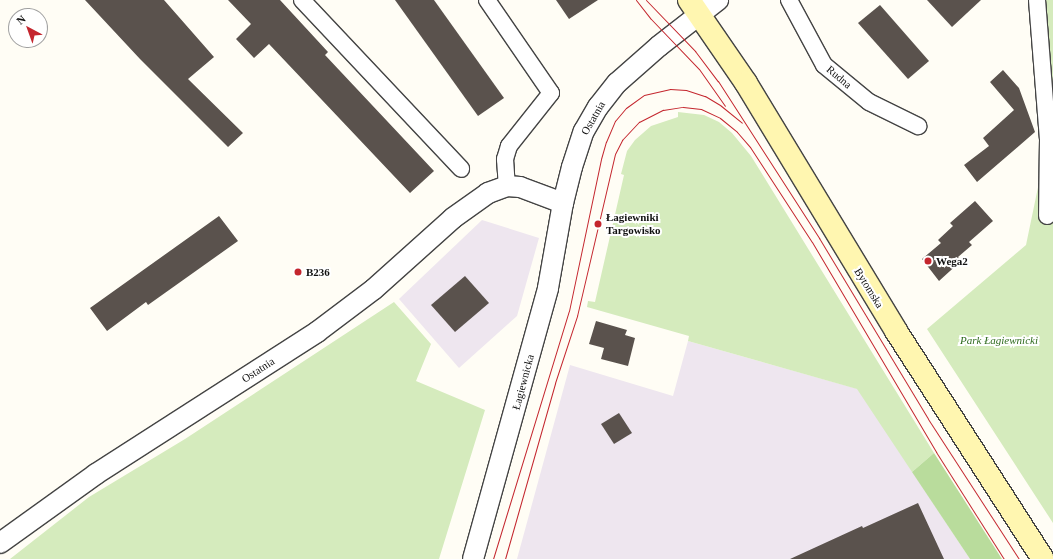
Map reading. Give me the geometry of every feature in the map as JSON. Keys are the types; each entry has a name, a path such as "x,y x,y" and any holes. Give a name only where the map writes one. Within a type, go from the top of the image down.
{"main road":[{"name":"Bytomska","path":"694,7 746,84 896,331 1043,559"}],"street":[{"path":"302,0 460,169"},
{"path":"487,0 551,94 509,146 505,159 507,186 520,187 563,203"},
{"name":"Ostatnia","path":"563,203 572,167 584,131 598,107 617,83 694,7 718,0"},
{"name":"Rudna","path":"790,0 824,65 869,102 918,126"},
{"path":"1037,0 1048,139 1047,216"},
{"name":"Ostatnia","path":"0,543 96,474 317,332 374,289 469,206 488,193 507,186"},
{"name":"Łagiewnicka","path":"473,559 548,288 563,203"}],"shaded area":[{"path":"482,220 539,238 517,316 459,368 399,299"},
{"path":"688,341 858,389 970,559 517,559 570,365 673,396"}],"green space":[{"name":"Park Łagiewnicki","path":"1032,0 1053,0 1053,523 927,329 1026,245 1048,139"},
{"path":"678,112 704,115 719,122 732,133 751,156 934,453 912,472 857,389 688,341 689,336 587,307 588,301 595,302 624,175 621,174 627,151 635,140 651,126 678,117"},
{"path":"394,302 431,344 416,381 485,410 439,559 10,559 89,497 185,439"},
{"path":"934,453 1002,559 970,559 912,472"}],"building":[{"path":"85,0 164,0 214,57 188,79 243,133 228,147 140,59"},
{"path":"228,0 280,0 328,52 325,55 434,171 410,193 269,44 254,58 236,39 251,24"},
{"path":"395,0 434,0 504,98 478,116"},
{"path":"556,0 598,0 569,19"},
{"path":"927,0 981,0 952,27"},
{"path":"880,5 929,61 908,79 858,23"},
{"path":"1003,70 1019,88 1035,132 977,182 964,165 989,146 983,138 1014,110 990,82"},
{"path":"975,201 993,221 969,242 972,245 958,257 961,261 939,281 922,259 941,243 938,240 953,226 950,223"},
{"path":"219,216 238,241 148,305 146,302 107,331 90,308"},
{"path":"465,276 489,303 455,332 431,305"},
{"path":"596,321 627,330 625,335 635,338 628,366 601,359 604,348 589,344"},
{"path":"619,413 632,433 614,444 601,424"},
{"path":"918,503 944,559 790,559 862,526 863,528"}],"tram line":[{"path":"636,0 651,19 699,69 725,106"},
{"path":"646,0 695,51 718,81 819,238 928,419 1019,559"},
{"path":"493,559 569,311 601,159 615,121 626,108 644,95 670,89 686,90 705,96 720,105 742,123"},
{"path":"505,559 555,383 577,316 615,154 622,140 639,122 663,110 683,107 701,109 720,118 737,132 750,147 812,242 936,452 1004,559"}],"place":[{"name":"Łagiewniki Targowisko","path":"598,224"},
{"name":"Wega2","path":"928,261"},
{"name":"B236","path":"298,272"}]}
